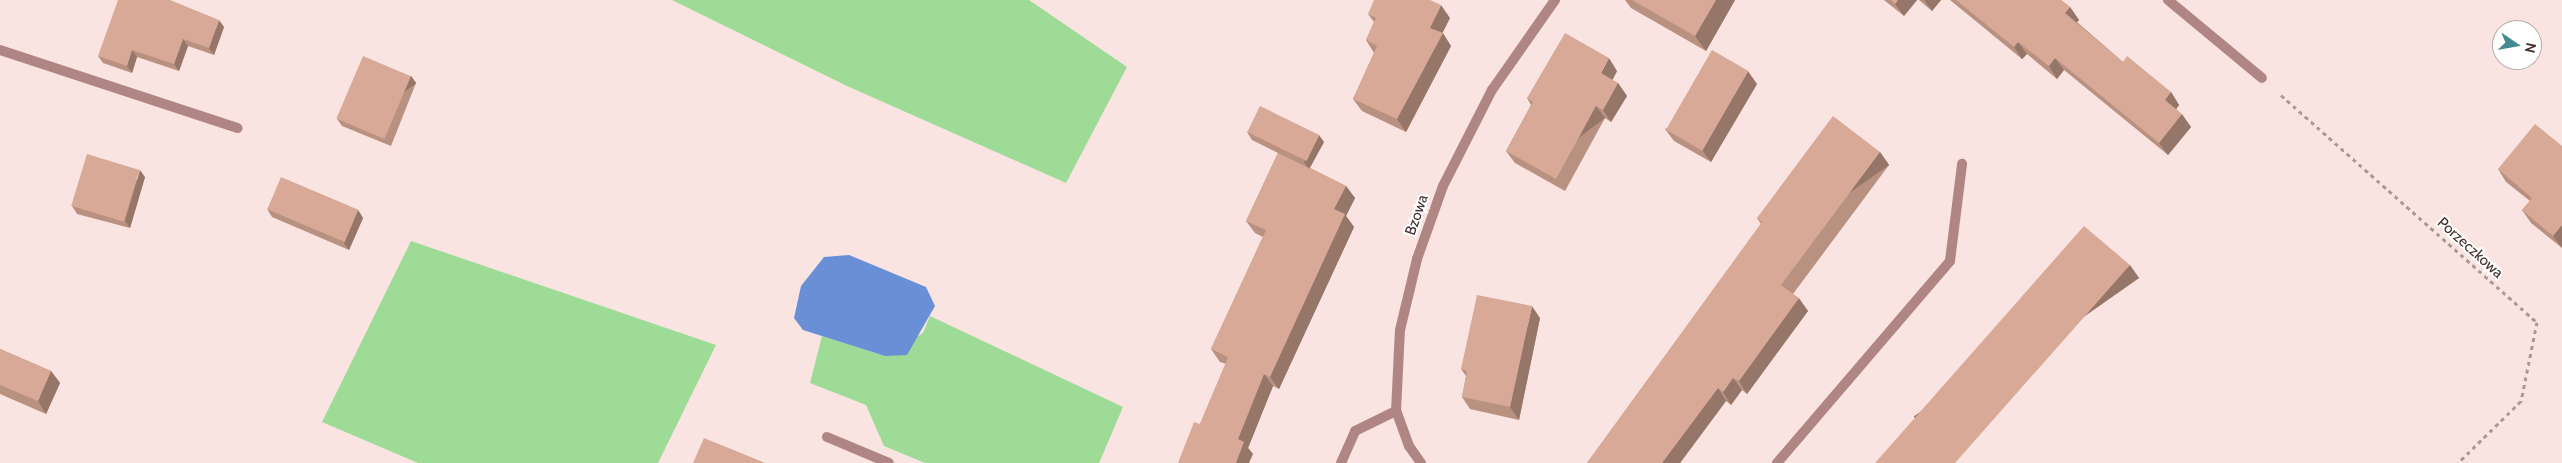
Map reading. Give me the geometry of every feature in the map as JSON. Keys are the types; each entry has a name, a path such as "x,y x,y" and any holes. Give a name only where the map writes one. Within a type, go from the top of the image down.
{"street":[{"name":"Bzowa","path":"1421,463 1409,446 1396,411 1400,330 1417,259 1443,186 1492,90 1555,0"},
{"path":"2168,0 2262,78"},
{"path":"0,50 237,128"},
{"path":"1777,463 1950,261 1962,164"},
{"path":"1341,463 1354,431 1396,411"},
{"path":"827,437 889,463"}],"path":[{"name":"Porzeczkowa","path":"2262,78 2536,322 2521,401 2458,463"}],"green space":[{"path":"672,0 1029,0 1127,67 1066,183 847,86"},
{"path":"411,241 716,345 658,463 418,463 322,422"},
{"path":"930,316 1123,407 1099,463 925,463 884,446 866,405 810,383 822,336 885,356 923,333"}],"water":[{"path":"849,255 926,287 935,306 907,355 885,356 803,330 794,318 801,286 824,257"}],"building":[{"path":"118,0 170,0 219,20 209,48 183,39 174,64 132,50 127,66 98,56"},
{"path":"1374,0 1430,0 1441,5 1430,28 1443,33 1397,119 1353,99 1377,46 1366,40 1376,18 1368,14"},
{"path":"1632,0 1716,0 1695,36"},
{"path":"1956,0 2061,0 2070,7 2065,13 2123,62 2127,56 2171,92 2165,100 2182,114 2159,143 2055,58 2049,66 2018,42 2014,47"},
{"path":"1565,33 1609,58 1601,73 1618,83 1603,110 1596,106 1556,179 1506,151 1533,102 1527,98"},
{"path":"1712,50 1748,71 1702,151 1666,130"},
{"path":"363,56 411,76 384,139 336,119"},
{"path":"1260,106 1319,135 1307,161 1247,132"},
{"path":"1833,116 1880,152 1781,285 1799,298 1739,381 1733,378 1723,392 1718,388 1662,463 1587,463 1762,222 1757,218"},
{"path":"2535,124 2562,146 2562,225 2553,236 2522,210 2532,198 2498,169"},
{"path":"1278,153 1346,186 1334,209 1345,214 1270,377 1264,374 1238,439 1244,442 1236,463 1178,463 1194,422 1200,424 1228,357 1211,349 1266,230 1246,221"},
{"path":"87,154 140,170 124,222 71,206"},
{"path":"281,177 358,210 345,242 267,209"},
{"path":"2084,226 2130,265 1955,463 1875,463"},
{"path":"1477,295 1532,306 1510,407 1462,397 1467,371 1461,369"},
{"path":"0,349 51,371 38,401 0,385"},
{"path":"704,438 765,463 693,463"}]}
